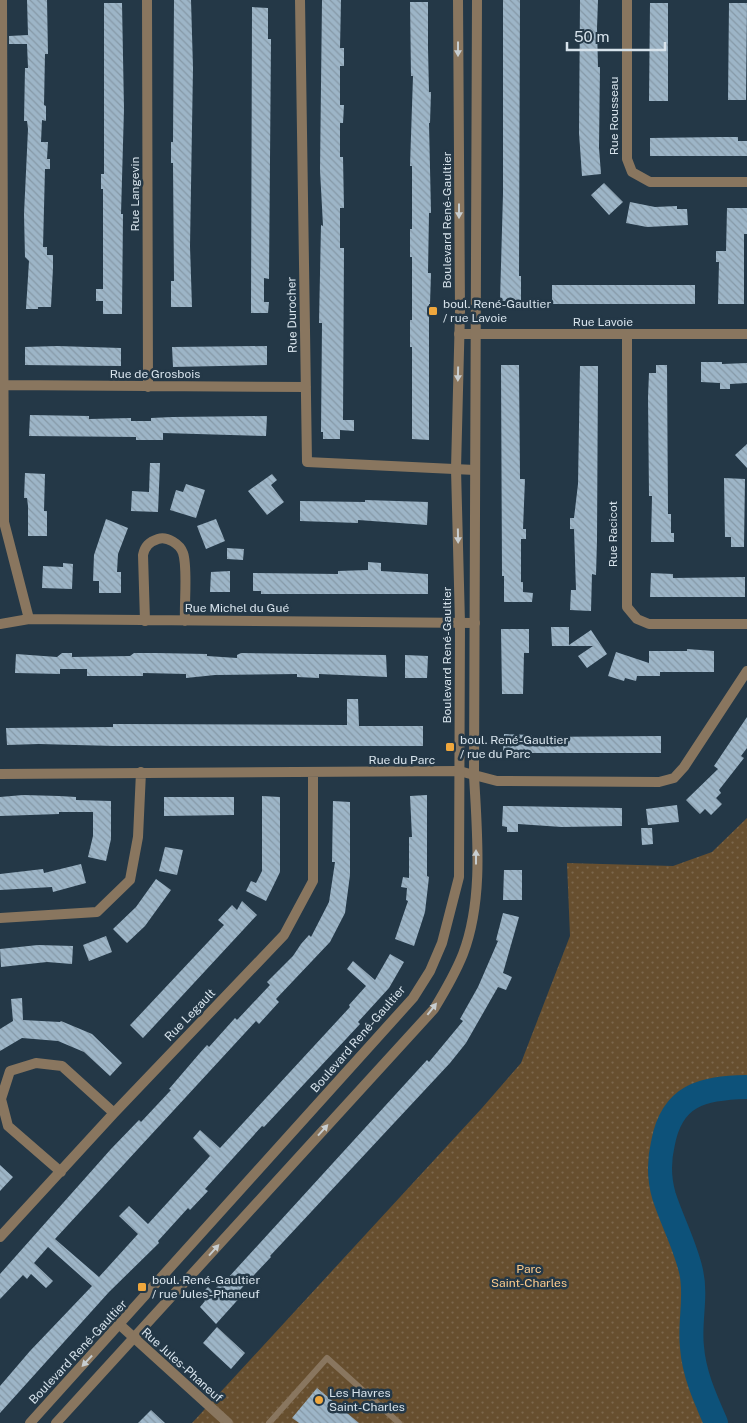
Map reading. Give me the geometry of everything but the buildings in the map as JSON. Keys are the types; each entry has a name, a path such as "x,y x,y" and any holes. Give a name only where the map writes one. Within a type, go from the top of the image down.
{"street":[{"path":"2,0 4,522 29,619"},
{"name":"Rue Langevin","path":"147,0 148,387"},
{"name":"Rue Durocher","path":"300,0 307,462 475,470"},
{"name":"Boulevard René-Gaultier","path":"30,1423 413,998 430,971 442,943 460,878 460,623 456,469 459,334 458,0"},
{"path":"56,1423 434,1008 450,982 463,954 471,926 477,861 474,775 477,0"},
{"name":"Rue Rousseau","path":"626,0 626,159 632,172 640,179 650,182 747,182"},
{"name":"Rue Lavoie","path":"459,334 747,334"},
{"name":"Rue Racicot","path":"627,335 627,607 637,619 649,624 747,624"},
{"name":"Rue de Grosbois","path":"3,385 306,387"},
{"path":"145,621 143,555 145,548 152,541 162,538 174,542 184,554 185,620"},
{"name":"Rue Michel du Gué","path":"0,624 29,619 475,623"},
{"name":"Rue du Parc","path":"0,774 459,771 497,781 659,782 674,778 684,767 747,671"},
{"path":"0,918 97,912 130,880 138,838 141,772"},
{"name":"Rue Legault","path":"0,1236 284,935 313,881 312,772"},
{"path":"61,1172 8,1126 1,1099 10,1071 36,1063 62,1066 114,1113"},
{"name":"Rue Jules-Phaneuf","path":"120,1325 228,1423"}],"lane":[{"path":"269,1423 327,1358 399,1423"}],"green space":[{"name":"Parc Saint-Charles","path":"747,818 747,1079 707,1081 694,1084 681,1091 671,1100 658,1123 653,1150 656,1188 679,1253 681,1264 683,1284 683,1354 691,1384 706,1423 192,1423 482,1108 521,1063 570,936 567,863 673,866 712,852"}],"waterway":[{"path":"716,1423 695,1367 691,1338 693,1280 685,1252 662,1190 660,1176 661,1156 667,1127 682,1104 692,1097 716,1089 747,1087"}],"place":[{"name":"boul. René-Gaultier / rue Lavoie","path":"433,311"},
{"name":"boul. René-Gaultier / rue du Parc","path":"450,747"},
{"name":"boul. René-Gaultier / rue Jules-Phaneuf","path":"142,1287"},
{"name":"Les Havres Saint-Charles","path":"319,1400"}]}
